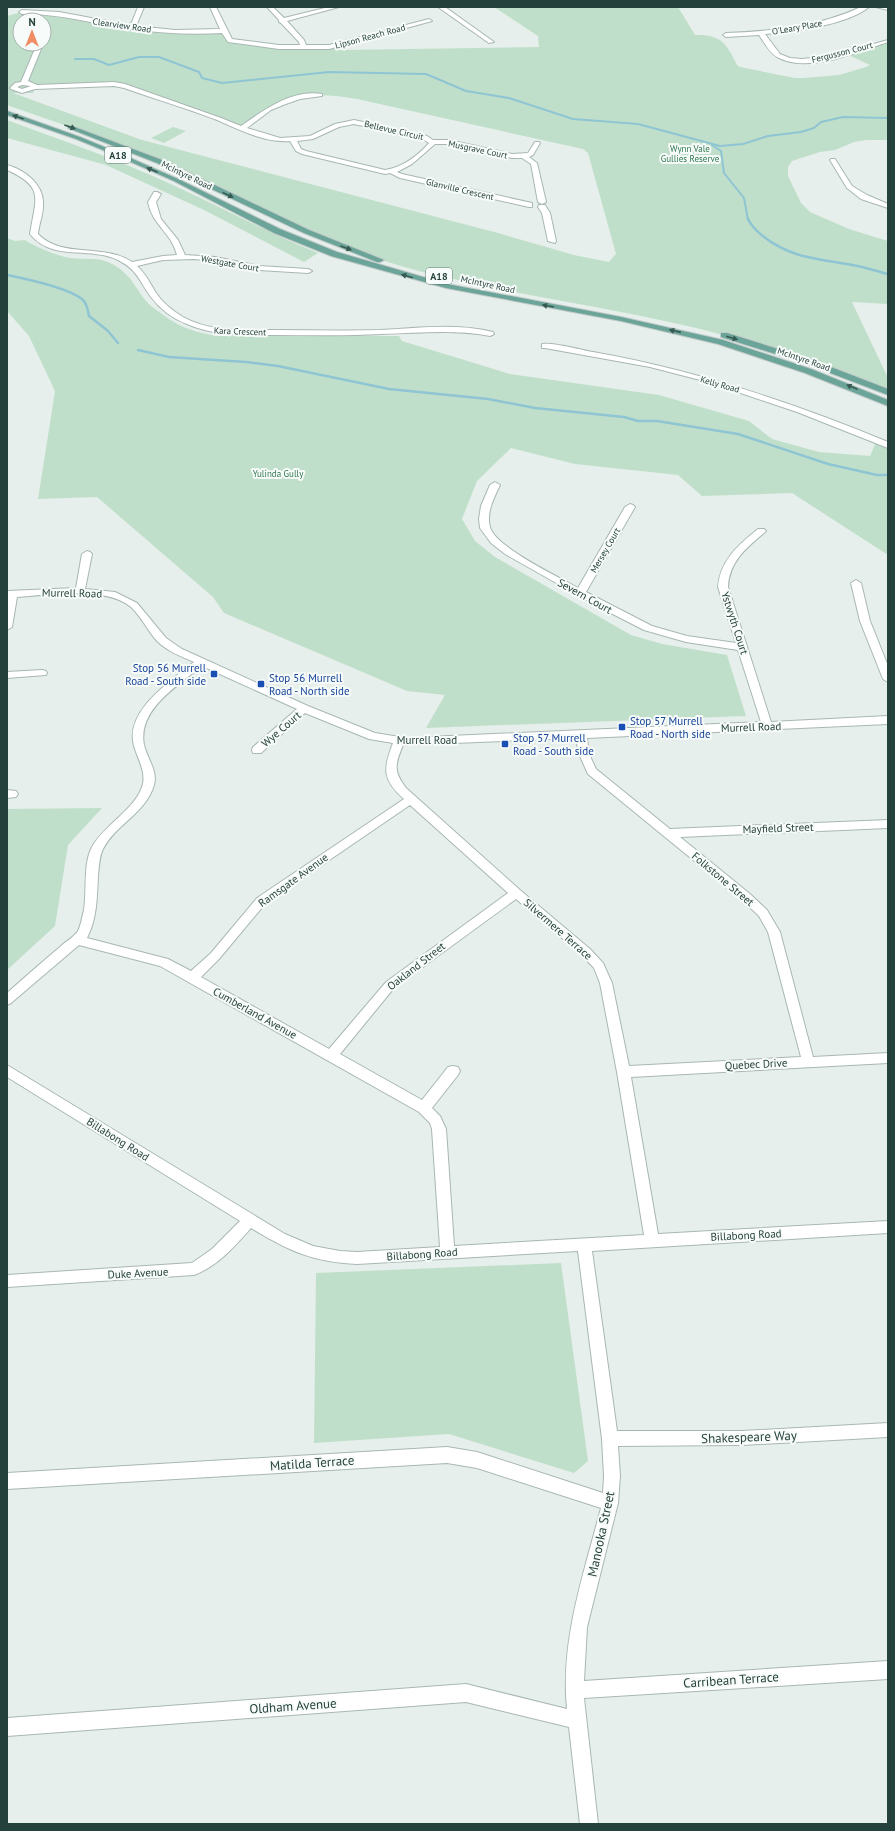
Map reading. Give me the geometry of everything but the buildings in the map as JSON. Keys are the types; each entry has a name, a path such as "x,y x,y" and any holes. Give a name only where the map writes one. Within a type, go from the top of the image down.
{"main road":[{"name":"McIntyre Road","path":"7,105 87,133 149,158 189,175 290,226 368,256 447,278 623,312 714,333 808,361 888,392"},
{"name":"McIntyre Road","path":"7,113 117,154 176,180 277,231 334,254 446,286 621,319 720,342 808,371 888,403"}],"street":[{"path":"130,27 135,23 141,7"},
{"name":"Lipson Reach Road","path":"212,7 228,40 236,43 274,47 304,48 334,46 429,21"},
{"path":"270,7 302,42 304,48"},
{"path":"281,20 336,7"},
{"path":"441,7 490,42"},
{"name":"O'Leary Place","path":"726,35 761,33 817,24 847,15 866,7"},
{"path":"879,7 888,8"},
{"name":"Clearview Road","path":"23,9 43,11 130,27 196,32 223,31"},
{"name":"Fergusson Court","path":"761,33 778,55 798,60 816,60 886,41"},
{"path":"24,83 37,52"},
{"path":"7,94 17,90 14,86 24,83 31,83 34,87"},
{"name":"Bellevue Circuit","path":"17,90 25,91 34,87 95,85 133,89 219,119 242,129 280,140 311,138 337,125 354,122 425,137 432,142 430,146 401,168 392,172"},
{"path":"242,129 269,109 280,104 305,96 320,94"},
{"path":"294,140 298,150 304,153 380,172 392,172"},
{"name":"Musgrave Court","path":"432,142 449,142 512,156 524,156"},
{"path":"524,156 531,154 536,143"},
{"path":"524,156 534,163 542,205 546,213 552,242"},
{"path":"833,160 849,187 864,197 888,206"},
{"name":"Kara Crescent","path":"7,167 26,177 38,192 40,202 34,234 37,238 69,251 112,255 130,265 143,277 156,298 179,318 188,323 207,329 247,332 380,332 450,328 474,330 490,334"},
{"name":"Glanville Crescent","path":"392,172 400,176 529,204 536,208 542,205"},
{"path":"157,194 152,202 154,211 162,226 175,241 182,257"},
{"name":"Westgate Court","path":"130,265 158,259 182,257 209,258 275,270 308,271"},
{"name":"Kelly Road","path":"545,346 651,365 742,390 824,419 888,445"},
{"name":"Severn Court","path":"495,486 486,506 484,519 485,528 491,538 508,552 624,617 656,631 686,639 742,646"},
{"name":"Mersey Court","path":"580,593 630,507"},
{"name":"Ystwyth Court","path":"761,532 734,556 723,579 724,592 767,726"},
{"path":"80,591 87,554"},
{"path":"856,583 865,621 888,679"},
{"name":"Murrell Road","path":"10,594 80,591 112,594 128,601 139,610 162,640 178,651 362,733 399,742 888,720"},
{"path":"7,627 10,594"},
{"path":"7,1000 78,940 85,928 88,921 94,858 98,847 141,799 148,788 148,772 137,734 142,716 159,697 201,662"},
{"path":"7,675 42,673"},
{"name":"Wye Court","path":"257,750 304,708"},
{"name":"Folkstone Street","path":"580,734 584,754 592,771 746,897 768,920 774,932 808,1061"},
{"name":"Silvermere Terrace","path":"399,742 390,768 390,773 396,784 516,893 586,952 602,970 624,1072 652,1240"},
{"name":"Ramsgate Avenue","path":"191,978 215,956 261,901 411,799"},
{"name":"Mayfield Street","path":"668,833 888,824"},
{"name":"Oakland Street","path":"331,1056 390,985 516,893"},
{"name":"Cumberland Avenue","path":"78,940 164,962 424,1108 435,1120 439,1130 447,1252"},
{"name":"Quebec Drive","path":"624,1072 808,1061 888,1058"},
{"name":"Billabong Road","path":"7,1070 249,1220 297,1246 324,1255 357,1258 888,1227"},
{"path":"424,1108 453,1071"},
{"name":"Duke Avenue","path":"7,1281 194,1269 211,1260 220,1253 249,1220"},
{"name":"Manooka Street","path":"584,1244 610,1439 612,1476 610,1503 580,1627 574,1667 574,1690 589,1824"},
{"name":"Shakespeare Way","path":"610,1439 742,1438 888,1430"},
{"name":"Matilda Terrace","path":"7,1481 219,1469 440,1454 476,1460 610,1503"},
{"name":"Carribean Terrace","path":"574,1690 888,1670"},
{"name":"Oldham Avenue","path":"7,1727 466,1693 577,1720"}],"green space":[{"name":"Wynn Vale Gullies Reserve","path":"494,7 678,7 695,35 711,36 722,42 730,51 737,65 740,67 795,78 839,75 866,67 870,65 844,53 888,40 888,140 866,140 854,142 835,150 820,152 792,161 788,167 788,176 801,203 810,212 849,229 888,241 888,304 852,302 888,378 888,392 791,357 717,333 662,320 479,285 399,266 362,254 87,133 7,105 7,16 12,15 12,52 52,52 52,14 163,30 223,31 228,40 269,47 329,47 342,50 539,47 538,36","holes":["107,86 133,89 219,119 242,129 281,103 300,97 319,95 338,96 583,149 588,153 616,254 609,262 574,255 498,233 142,140 13,93 33,93 34,87"]},
{"path":"7,120 141,171 186,191 273,234 318,253 304,262 204,210 106,165 7,138"},
{"path":"173,127 186,131 164,143 151,138"},
{"name":"Yulinda Gully","path":"7,238 15,241 25,240 40,248 65,257 76,259 98,259 109,262 125,273 146,301 165,317 179,325 201,333 218,336 399,336 402,341 510,374 659,395 749,421 772,439 819,452 870,456 877,440 888,445 888,555 792,493 702,496 678,475 575,464 511,448 477,481 462,519 475,541 495,557 631,635 662,644 727,655 746,716 426,728 445,695 407,691 224,613 213,597 97,497 38,499 55,391 29,336 7,311"},
{"path":"102,808 68,845 55,926 7,970 7,809"},
{"path":"561,1263 588,1461 574,1473 449,1434 314,1443 316,1273"}],"waterway":[{"path":"75,59 94,59 109,65 139,57 159,57 199,72 202,78 222,83 329,72 426,74 466,91 509,98 573,119 638,124 720,146 743,144 768,136 801,132 814,128 821,122 843,117 888,118"},
{"path":"712,145 721,151 724,173 744,198 748,220"},
{"path":"748,219 752,226 764,237 788,251 888,274"},
{"path":"7,275 46,284 66,291 82,299 85,302 89,316 108,331 118,343"},
{"path":"138,350 169,357 246,362 278,366 389,389 488,399 535,408 624,417 638,421 657,421 738,434 828,464 877,475 888,475"}],"place":[{"name":"Stop 56 Murrell Road - South side","path":"214,674"},
{"name":"Stop 56 Murrell Road - North side","path":"261,684"},
{"name":"Stop 57 Murrell Road - North side","path":"622,727"},
{"name":"Stop 57 Murrell Road - South side","path":"505,744"}]}
